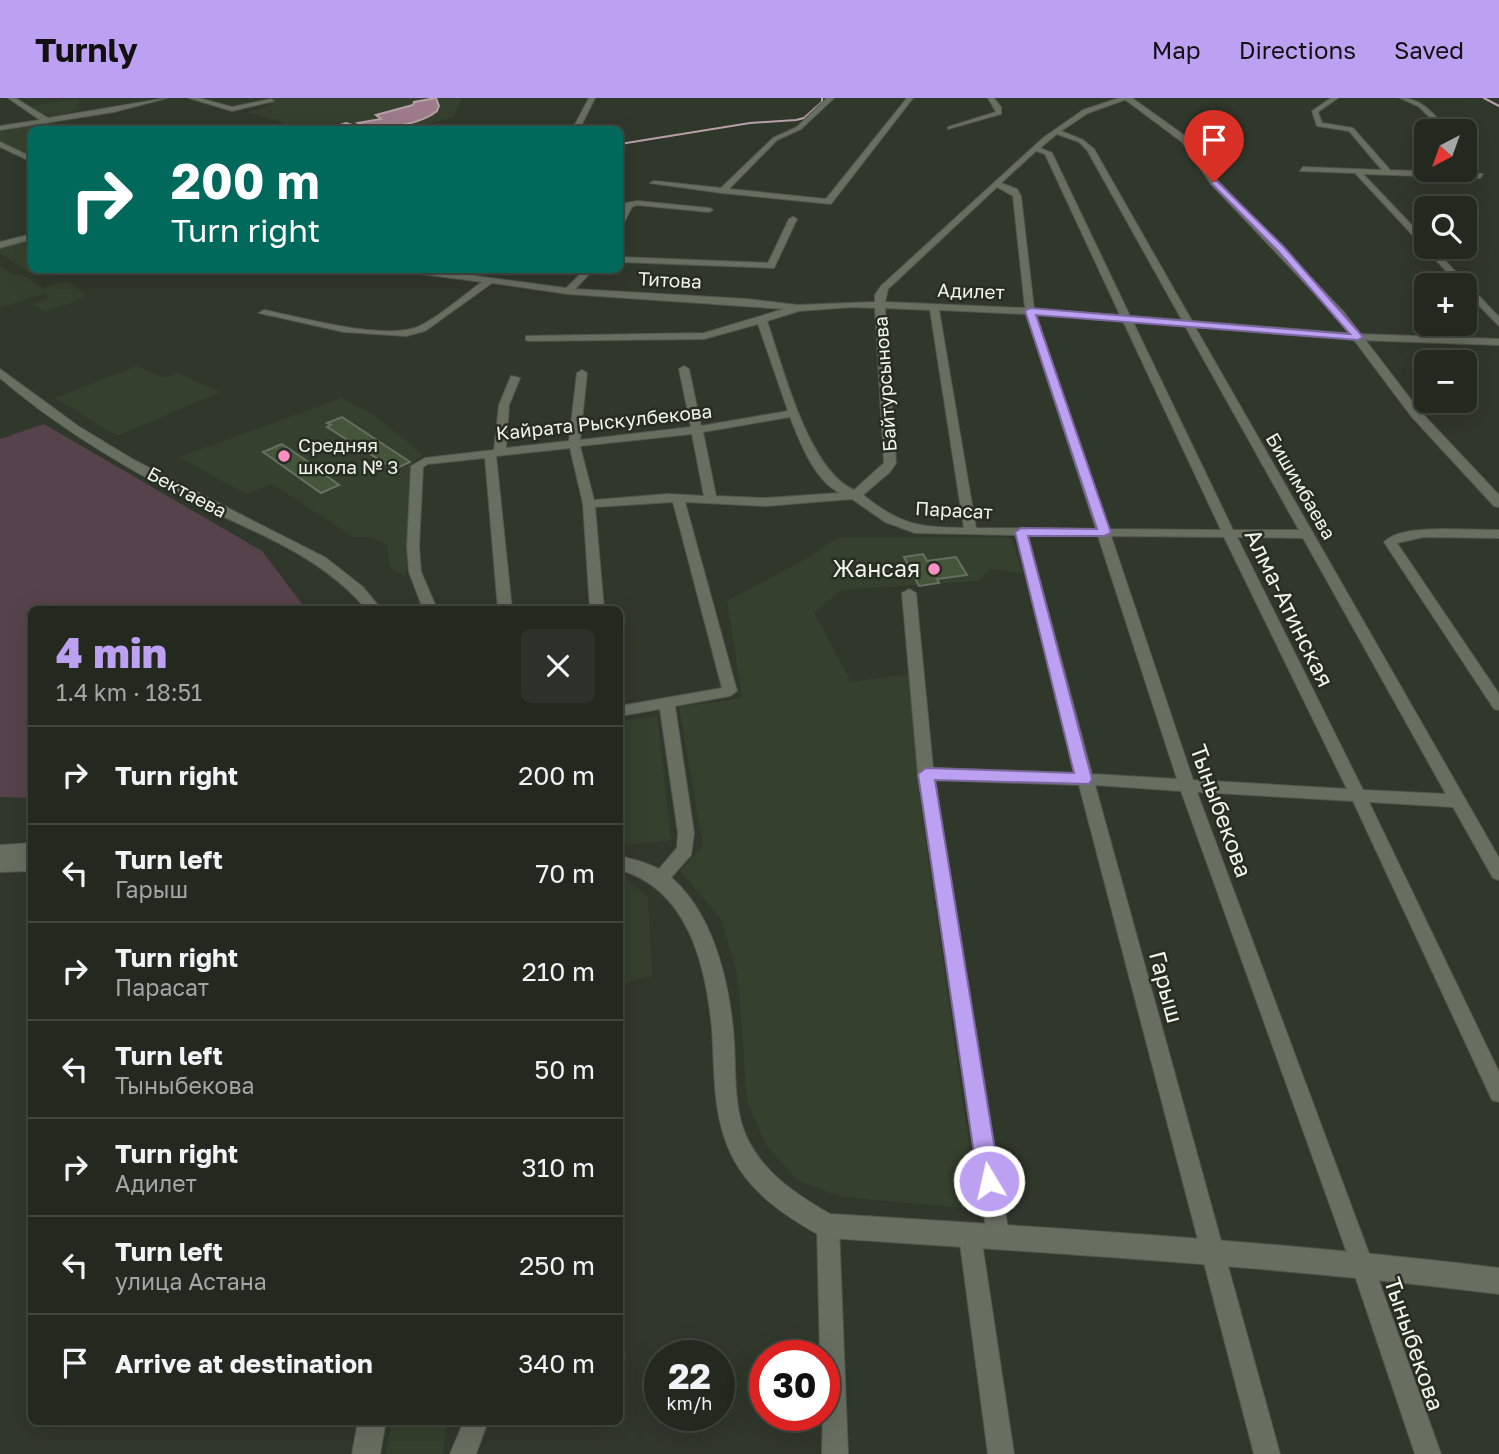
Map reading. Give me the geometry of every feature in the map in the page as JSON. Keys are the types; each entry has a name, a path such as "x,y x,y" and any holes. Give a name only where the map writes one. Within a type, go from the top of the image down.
{"main road":[{"path":"1127,98 1185,140 1214,182 1288,257 1358,337 1415,412 1499,503"},
{"name":"Бектаева","path":"0,372 31,399 165,482 315,555 347,577 371,606"},
{"path":"0,852 28,850"},
{"path":"0,865 28,863"},
{"path":"623,864 662,877 682,900 699,933 714,979 722,1026 725,1096 739,1146 764,1181 774,1190 793,1207 828,1226 1214,1251 1362,1264 1499,1281"},
{"path":"366,1454 371,1425"}],"street":[{"path":"11,98 47,121"},
{"path":"0,128 164,98"},
{"path":"192,98 232,109 271,101"},
{"path":"577,126 592,98"},
{"path":"722,191 775,138 799,128 831,98"},
{"path":"654,183 828,202 910,98"},
{"path":"950,128 999,113 991,98"},
{"path":"1102,98 1127,98"},
{"path":"1335,98 1316,108 1319,125 1351,129 1387,171"},
{"path":"1403,98 1420,105 1435,119"},
{"name":"Байтурсынова","path":"856,495 886,470 890,463 880,306 880,295 884,288 1036,149 1084,113 1112,100"},
{"name":"Бишимбаева","path":"1058,132 1087,145 1499,873"},
{"path":"0,144 28,158"},
{"name":"Алма-Атинская","path":"1036,149 1048,153 1499,1093"},
{"path":"1303,169 1480,176"},
{"path":"1356,170 1414,232"},
{"name":"Тыныбекова","path":"997,184 1014,191 1017,196 1030,311 1187,785 1362,1264 1428,1454"},
{"path":"623,216 629,205 637,203 709,210"},
{"path":"623,260 771,266 793,219"},
{"path":"0,245 28,237"},
{"path":"1439,259 1452,273"},
{"name":"Титова","path":"434,273 568,291 747,302 798,308"},
{"path":"568,291 586,273"},
{"path":"264,313 381,334 410,333 422,329 489,281"},
{"path":"1477,300 1499,323"},
{"name":"Адилет","path":"529,338 704,336 798,308 834,304 1030,311 1358,337 1499,342"},
{"path":"934,307 971,532"},
{"name":"Парасат","path":"762,320 803,438 833,485 856,495 876,512 908,528 971,532 1309,534"},
{"path":"684,369 711,499"},
{"path":"582,373 574,443 589,504 597,606"},
{"path":"505,606 495,452 504,405 515,379"},
{"name":"Кайрата Рыскулбекова","path":"429,606 415,572 413,547 417,466 434,459 696,430 795,413"},
{"path":"589,504 678,498 766,502 856,495"},
{"path":"623,710 730,691 678,498"},
{"name":"Гарыш","path":"1021,532 1084,779 1214,1251 1266,1454"},
{"path":"1499,534 1439,533 1395,537 1390,542 1499,705"},
{"path":"909,593 926,774 998,1235"},
{"path":"662,877 685,850 686,833 667,703"},
{"path":"926,774 1084,779 1457,801"},
{"path":"828,1226 835,1454"},
{"path":"970,1236 1001,1454"},
{"path":"463,1454 474,1425"}],"shaded area":[{"path":"269,98 461,99 454,117 420,126 294,126 247,112 272,105 268,103 275,101"},
{"path":"436,98 439,106 437,111 428,117 402,125 364,126 358,123 381,119 376,115 413,105 414,102"},
{"path":"77,99 81,102 76,104 81,108 77,111 48,117 31,106"},
{"path":"49,122 58,126 28,126 28,151 22,152 0,141 0,131"},
{"path":"28,239 28,272 0,253 0,247"},
{"path":"0,266 13,275 20,273 43,288 67,281 87,295 72,303 44,311 32,304 49,298 43,294 0,308"},
{"path":"137,366 164,378 178,373 220,392 117,436 55,398"},
{"path":"342,398 377,417 423,455 410,465 406,577 390,568 387,545 371,537 353,537 273,484 246,494 179,457"},
{"path":"44,424 262,551 304,606 28,606 28,798 0,797 0,439"},
{"path":"837,538 1011,538 1023,573 990,569 979,581 841,590 814,613 851,682 909,674 921,808 978,1209 841,1197 797,1180 766,1145 747,1101 738,978 722,920 680,871 703,846 679,707 742,698 727,601 804,560"},
{"path":"657,716 671,840 632,845 623,842 623,721"},
{"path":"623,878 648,897 652,976 623,984"},
{"path":"391,1425 447,1425 443,1454 386,1454"}],"building":[{"path":"342,417 410,462 394,469 327,427 331,425 327,423"},
{"path":"282,444 339,485 321,493 263,452"},
{"name":"Жансая","path":"923,554 927,561 956,557 967,575 937,579 939,583 919,586 904,557"}],"waterway":[{"path":"623,144 750,123 796,120 804,118 822,102 822,98"},
{"path":"1484,98 1499,106"}],"place":[{"name":"Средняя школа № 3","path":"284,456"},
{"name":"Жансая","path":"934,569"}],"route":[{"path":"989,1181 926,774 1084,779 1021,532 1104,533 1030,311 1358,337 1281,249 1214,182"}]}
